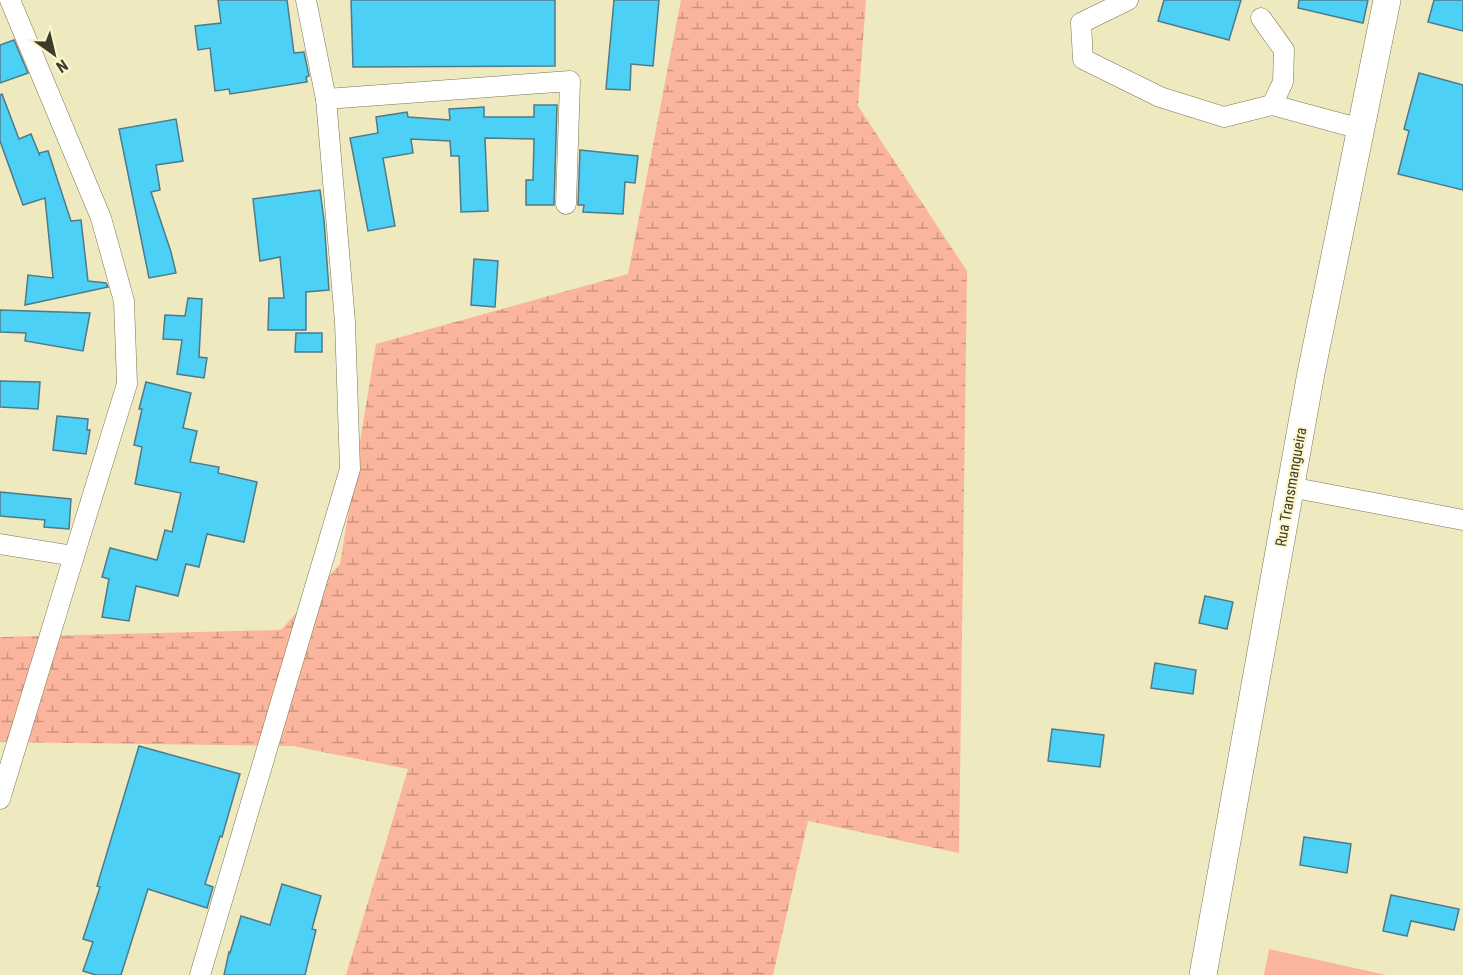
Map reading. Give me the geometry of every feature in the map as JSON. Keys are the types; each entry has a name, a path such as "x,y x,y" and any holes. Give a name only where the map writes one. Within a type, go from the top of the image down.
{"street":[{"path":"0,799 127,384 124,301 101,218 10,0"},
{"path":"200,975 350,469 345,322 326,99 306,0"},
{"path":"1128,0 1081,23 1083,59 1160,97 1224,117 1272,105 1361,129"},
{"name":"Rua Transmangueira","path":"1203,975 1311,373 1387,0"},
{"path":"1261,18 1284,50 1283,82 1272,105"},
{"path":"326,99 570,81 566,204"},
{"path":"1290,487 1463,520"},
{"path":"0,544 74,556"}],"green space":[{"path":"681,0 866,0 858,106 967,271 959,853 808,821 773,975 346,975 408,769 293,746 0,742 0,637 281,630 340,564 376,344 628,274"},
{"path":"1269,949 1386,975 1264,975"}],"building":[{"path":"218,0 287,0 294,53 304,52 309,76 306,77 307,82 230,94 229,89 215,91 210,48 198,50 195,26 221,23"},
{"path":"351,0 555,0 555,66 353,67"},
{"path":"614,0 659,0 653,66 631,64 630,90 606,89"},
{"path":"1164,0 1241,0 1229,40 1158,21"},
{"path":"1299,0 1368,0 1363,23 1298,8"},
{"path":"1434,0 1463,0 1463,31 1428,22"},
{"path":"14,40 28,73 0,83 0,45"},
{"path":"1419,73 1463,85 1463,190 1398,174 1409,131 1404,129"},
{"path":"2,94 19,139 31,134 40,156 39,153 48,151 71,221 81,220 88,281 106,283 108,287 25,305 28,275 53,278 45,198 23,205 0,141 0,95"},
{"path":"534,105 557,105 554,205 526,205 526,180 533,180 534,139 485,138 488,211 461,212 459,156 451,156 450,141 411,139 413,153 383,158 395,226 368,231 350,138 378,133 376,117 407,112 408,117 450,120 449,109 484,107 484,117 534,117"},
{"path":"176,119 183,161 156,165 160,190 151,192 176,273 149,278 119,129"},
{"path":"580,150 638,156 635,183 625,182 623,214 583,212 584,205 578,205"},
{"path":"320,190 329,290 306,292 306,330 268,330 269,298 284,298 280,257 260,261 253,199"},
{"path":"474,259 498,261 495,307 471,305"},
{"path":"188,298 202,299 199,357 207,358 204,378 177,374 182,340 163,339 165,315 185,316"},
{"path":"0,310 90,313 83,351 25,341 26,333 0,332"},
{"path":"296,333 322,333 322,352 295,352"},
{"path":"0,381 40,382 38,409 0,407"},
{"path":"146,382 191,393 183,428 197,431 190,462 219,467 218,473 257,482 244,542 207,534 199,567 186,564 178,596 136,586 129,621 102,617 109,579 102,577 110,548 157,560 165,530 172,532 181,493 135,484 142,447 134,445 142,409 139,409"},
{"path":"57,416 88,419 87,430 90,430 86,454 53,450"},
{"path":"0,492 71,499 69,529 44,527 45,520 0,516"},
{"path":"1205,596 1233,602 1227,629 1199,623"},
{"path":"1155,663 1196,670 1193,694 1151,688"},
{"path":"1052,729 1104,735 1100,767 1048,761"},
{"path":"139,746 240,774 222,837 220,836 205,884 213,887 207,908 148,889 121,975 96,975 83,971 93,942 83,939 100,887 97,886"},
{"path":"1304,837 1351,844 1347,873 1300,865"},
{"path":"282,884 321,896 312,929 316,930 305,975 224,975 241,916 270,925"},
{"path":"1391,895 1459,909 1454,930 1411,921 1407,936 1383,931"}]}
